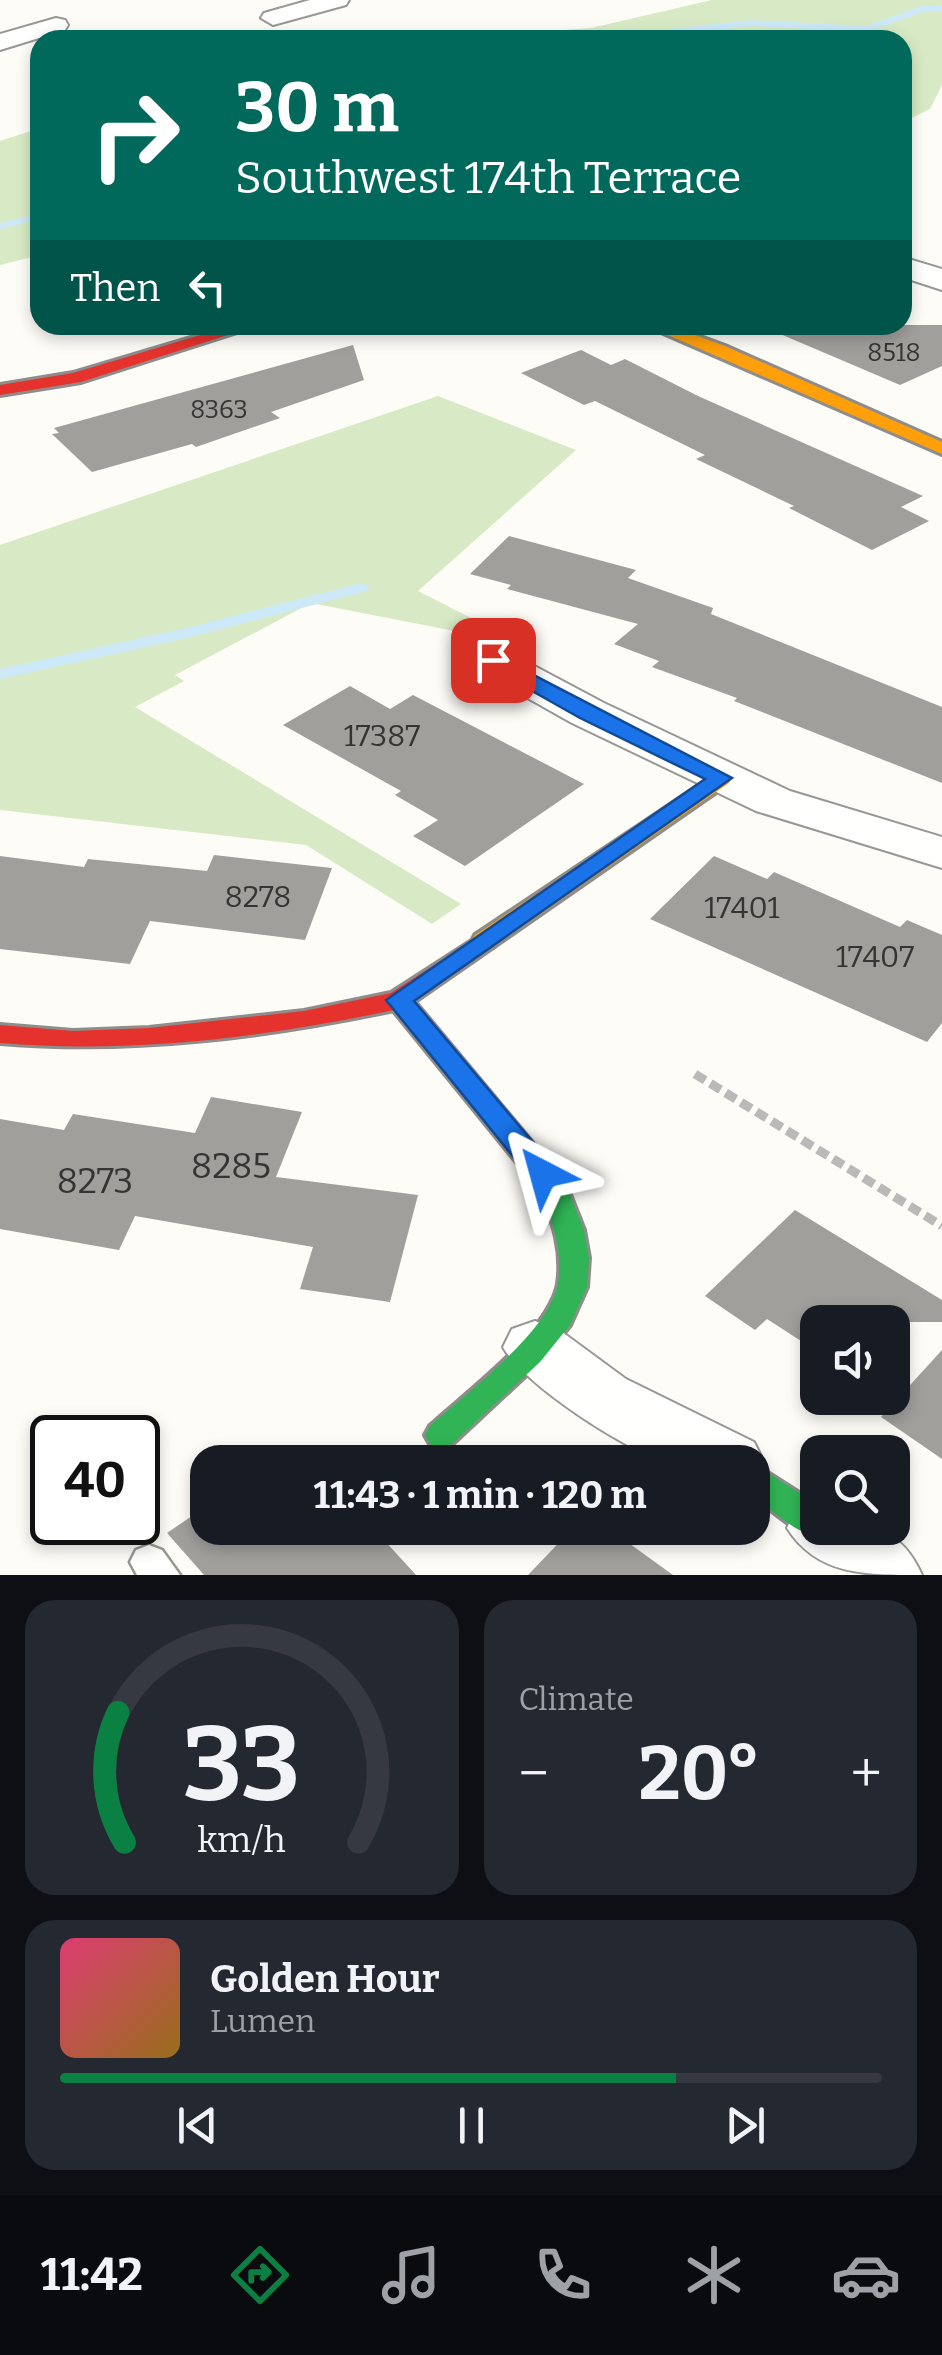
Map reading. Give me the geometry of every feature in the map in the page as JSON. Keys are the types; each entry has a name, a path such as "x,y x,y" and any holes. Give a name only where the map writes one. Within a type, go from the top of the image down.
{"street":[{"path":"272,18 337,0"},
{"path":"40,30 56,25"},
{"path":"0,42 30,33"},
{"path":"912,270 942,280"},
{"path":"0,390 75,378 218,335"},
{"path":"680,335 942,449"},
{"path":"493,660 588,713 721,778 826,820 942,854"},
{"path":"0,1034 73,1040 149,1037 304,1020 399,1000 721,778"},
{"path":"399,1000 556,1189 569,1220 575,1256 568,1302 535,1346 441,1435"},
{"path":"535,1346 603,1398 696,1445"},
{"path":"770,1489 800,1511"},
{"path":"846,1545 887,1575"}],"path":[{"path":"695,1074 942,1226"}],"green space":[{"path":"712,0 942,0 942,85 930,109 912,118 912,30 564,30 591,28"},
{"path":"30,131 30,258 0,265 0,141"},
{"path":"438,396 576,450 418,591 493,629 485,637 311,603 175,675 184,681 135,707 461,904 432,924 306,845 0,810 0,545"}],"building":[{"path":"912,325 942,325 942,366 900,385 782,335 912,335"},
{"path":"353,345 364,380 271,412 280,418 196,447 192,444 92,472 52,434 59,433 54,428"},
{"path":"581,350 611,365 625,359 698,396 923,496 901,507 929,521 872,550 789,508 794,506 696,459 705,455 595,401 584,405 521,373"},
{"path":"509,536 636,570 628,578 713,608 711,614 942,707 942,783 652,667 659,661 614,644 638,624 507,589 511,585 470,574"},
{"path":"350,686 390,709 413,695 584,784 465,866 413,836 438,820 395,795 401,791 283,725"},
{"path":"214,855 332,868 305,940 150,921 130,964 0,949 0,856 84,867 88,859 207,871"},
{"path":"714,856 767,879 774,872 900,927 907,920 942,935 942,1023 927,1042 650,919"},
{"path":"211,1097 302,1112 276,1177 418,1195 390,1302 300,1289 313,1247 135,1216 119,1250 0,1229 0,1119 64,1130 73,1114 195,1133"},
{"path":"795,1210 942,1300 942,1322 910,1322 910,1305 800,1305 800,1340 767,1319 755,1330 705,1296"},
{"path":"942,1350 942,1459 881,1417 910,1415 910,1385"},
{"path":"190,1517 190,1545 389,1545 416,1575 204,1575 167,1533"},
{"path":"557,1545 632,1545 673,1575 528,1575"}],"waterway":[{"path":"687,30 751,23 867,29 925,8 942,8"},
{"path":"0,226 30,218"},
{"path":"0,674 183,634 362,588"}],"traffic: fast":[{"path":"399,1000 555,1189 570,1230 574,1258 572,1287 559,1317 529,1353 441,1435"},
{"path":"770,1490 800,1511"}],"traffic: slow":[{"path":"680,335 942,449"},
{"path":"484,941 721,778"}],"traffic: jam":[{"path":"0,390 75,378 218,335"},
{"path":"0,1034 73,1040 149,1037 304,1020 399,1000 484,941"}],"route":[{"path":"493,660 588,713 721,778 399,1000 543,1174"}]}
